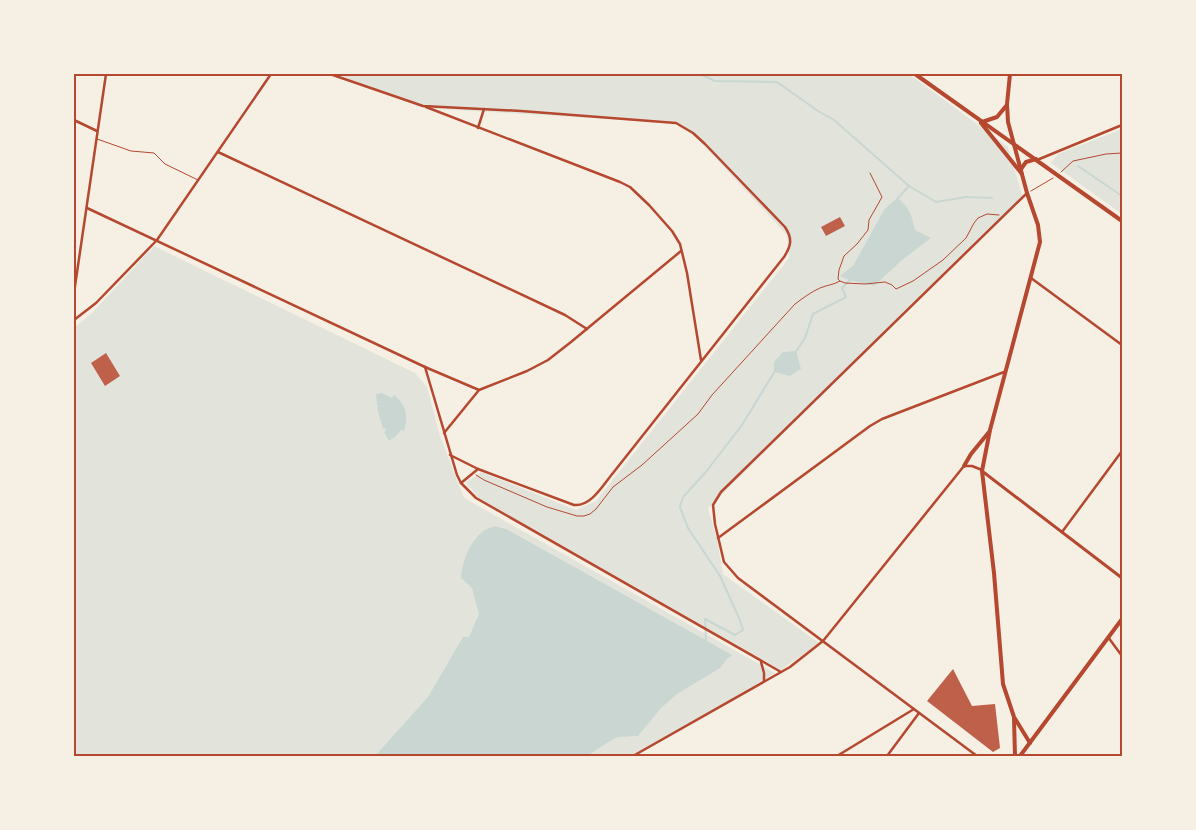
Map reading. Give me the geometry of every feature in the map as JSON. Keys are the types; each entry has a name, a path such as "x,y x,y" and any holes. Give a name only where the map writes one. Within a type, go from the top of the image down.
{"main road":[{"path":"915,74 1122,221"},
{"path":"1010,74 1007,104 1014,144 1040,237 1031,278 990,430 982,471 994,573 1003,684 1014,718 1030,743"},
{"path":"980,121 998,117 1007,104"},
{"path":"980,121 1023,176"},
{"path":"1021,169 1026,162 1036,160"},
{"path":"964,466 978,444 990,430"},
{"path":"1020,756 1122,619"},
{"path":"1014,718 1015,756"}],"street":[{"path":"74,293 106,74"},
{"path":"74,320 96,302 157,240 271,74"},
{"path":"330,74 423,106 626,184 634,190 672,231 682,250 688,273 702,360"},
{"path":"423,106 676,123 697,136 785,228 791,242 784,257 596,494 583,504 574,505 478,469 450,455"},
{"path":"478,128 484,109"},
{"path":"74,120 98,131"},
{"path":"1036,160 1122,124"},
{"path":"218,152 565,315 587,329"},
{"path":"977,756 738,578 724,562 713,509 718,496 1027,193"},
{"path":"87,208 325,321 479,390"},
{"path":"444,433 479,390 538,366 571,342 682,250"},
{"path":"1031,278 1122,345"},
{"path":"425,367 450,455 461,483 468,492 483,503 781,672"},
{"path":"718,538 882,419 1006,371"},
{"path":"1062,532 1122,451"},
{"path":"633,756 798,662 823,641 964,466 974,466 982,471 1122,578"},
{"path":"461,483 478,469"},
{"path":"1108,637 1122,656"},
{"path":"761,662 764,681"},
{"path":"837,756 914,709"},
{"path":"887,756 919,713"}],"lane":[{"path":"96,139 131,151 154,154 166,164 199,180"}],"path":[{"path":"1027,193 1058,175 1073,161 1106,154 1122,153"},
{"path":"840,281 838,279 838,270 844,256 868,230 869,220 882,197 870,173"},
{"path":"473,473 484,480 547,507 577,516 590,514 613,487 642,465 698,414 712,395 794,304 822,287 833,285 840,281 865,284 885,282 896,289 913,281 943,260 966,238 978,218 987,214 1004,216"}],"shaded area":[{"path":"337,74 909,74 1008,147 1023,198 708,508 717,540 723,574 819,643 781,670 480,499 466,483 481,472 576,510 596,501 789,258 787,235 694,135 675,123 424,108"},
{"path":"1122,129 1122,214 1051,163 1058,154"},
{"path":"897,198 909,212 915,230 931,238 902,260 874,286 840,276 853,266 884,210"},
{"path":"154,246 415,373 427,387 440,436 464,498 775,673 636,756 74,756 74,328 92,313"},
{"path":"796,351 801,369 790,376 774,372 774,362 783,352"},
{"path":"382,393 392,398 394,395 404,407 406,416 404,431 401,430 389,441 384,432 386,431 385,428 383,429 377,407 379,407 376,394"},
{"path":"494,526 506,529 732,655 720,668 677,694 661,708 638,736 613,739 587,756 375,756 428,697 463,637 469,637 479,614 472,588 461,578 463,565 478,535"}],"building":[{"path":"840,217 845,226 826,236 821,227"},
{"path":"106,353 120,376 105,386 91,363"},
{"path":"953,669 972,706 995,704 1000,748 993,752 927,701"}],"waterway":[{"path":"700,74 715,81 777,82 834,120 909,186"},
{"path":"1078,166 1122,196"},
{"path":"897,199 909,186 936,202 966,197 992,198"},
{"path":"795,353 805,338 813,314 846,297 842,288 851,279"},
{"path":"706,641 705,619 735,635 743,630 720,576 688,528 680,507 683,497 705,473 742,425 775,371"}]}
